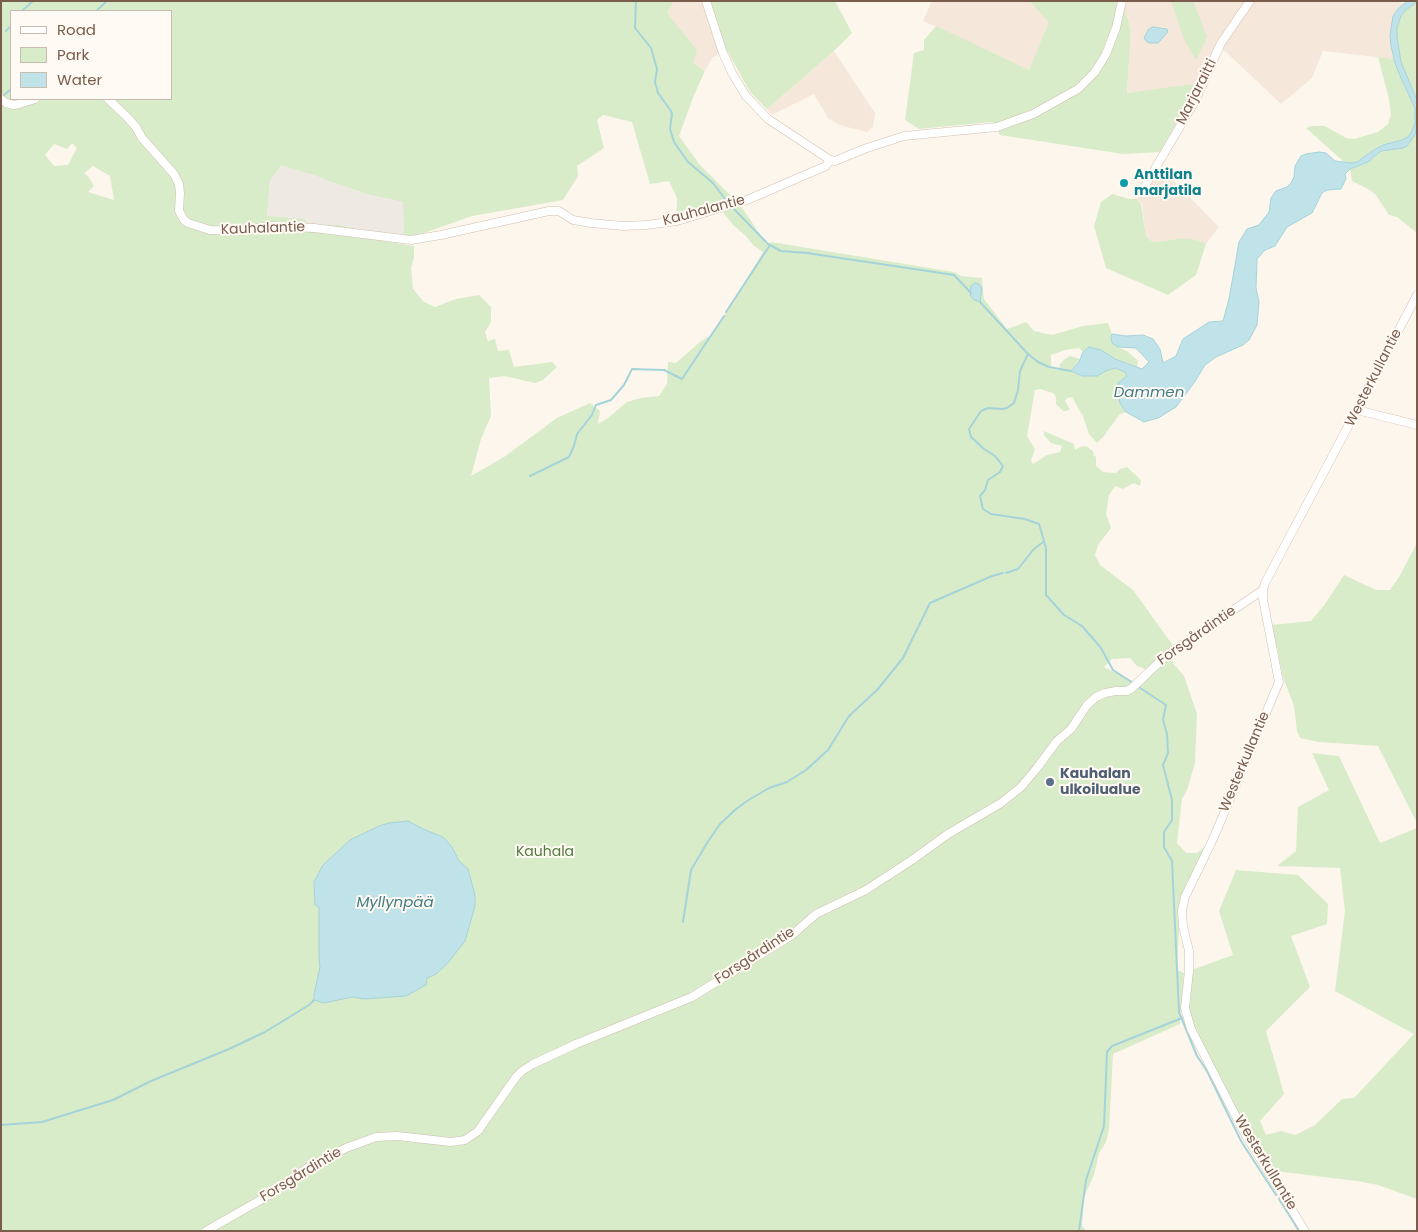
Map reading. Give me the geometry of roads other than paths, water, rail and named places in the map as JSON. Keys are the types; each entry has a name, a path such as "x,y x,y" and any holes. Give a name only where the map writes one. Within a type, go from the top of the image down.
{"street":[{"path":"706,1 723,53 746,96 768,119 830,160"},
{"name":"Kauhalantie","path":"109,100 136,127 142,138 174,174 179,184 179,211 184,220 214,231 238,231 271,226 314,228 411,240 548,211 559,211 573,220 591,223 623,226 656,224 677,221 747,200 826,166 830,160 835,161 904,136 997,127 1033,114 1078,89 1095,72 1106,54 1116,28 1122,1"},
{"name":"Marjaraitti","path":"1146,184 1195,100 1221,43 1250,1"},
{"path":"1,99 14,105 32,100"},
{"name":"Westerkullantie","path":"1305,1231 1245,1134 1191,1029 1185,1008 1190,971 1189,951 1183,926 1182,911 1185,896 1214,837 1279,682 1263,599 1265,583 1417,295"},
{"path":"1357,410 1417,425"},
{"name":"Forsgårdintie","path":"206,1231 271,1194 307,1168 346,1148 376,1137 397,1136 451,1142 465,1140 478,1131 522,1072 533,1064 692,997 792,935 816,914 866,890 948,834 1008,797 1037,768 1057,741 1071,729 1087,705 1105,693 1127,691 1132,688 1168,654 1263,590"}],"water":[{"name":"Dammen","path":"1407,1 1417,2 1401,16 1397,28 1397,37 1401,62 1417,100 1416,133 1407,146 1381,151 1368,162 1350,169 1345,174 1346,179 1341,189 1327,190 1322,193 1312,213 1287,227 1275,246 1265,250 1257,259 1256,288 1259,302 1257,325 1249,340 1243,345 1216,357 1205,365 1176,407 1158,418 1144,422 1126,412 1120,403 1118,383 1127,376 1125,372 1116,368 1097,376 1082,376 1071,371 1079,362 1083,352 1089,347 1101,350 1115,359 1142,369 1149,362 1136,348 1118,347 1112,343 1112,334 1126,336 1143,335 1153,339 1160,349 1163,363 1176,356 1183,339 1209,322 1223,321 1229,299 1239,242 1247,229 1259,225 1269,212 1271,198 1276,191 1287,187 1291,183 1294,177 1295,166 1301,156 1319,152 1326,153 1335,161 1352,163 1357,162 1383,145 1408,137 1415,123 1415,108 1395,63 1390,36 1393,16"},
{"path":"1152,27 1167,29 1168,32 1158,43 1149,43 1144,38"},
{"path":"975,283 979,284 982,288 980,302 974,300 970,295 971,286"},
{"name":"Myllynpää","path":"408,821 443,837 452,847 459,861 468,869 475,895 475,906 465,941 447,964 436,974 427,978 426,985 406,996 364,999 352,997 324,1003 314,1000 320,967 319,907 315,905 314,882 323,865 350,840 379,826"}],"waterway":[{"path":"23,10 33,1"},
{"path":"97,10 107,1"},
{"path":"636,1 635,28 651,48 657,69 655,82 658,93 672,114 670,129 674,142 688,162 713,183 728,203"},
{"path":"6,31 10,27"},
{"path":"3,96 10,90"},
{"path":"733,208 768,244 781,251 807,253 954,275 971,293"},
{"path":"726,312 770,245"},
{"path":"1,259 1,267"},
{"path":"980,302 1028,354 1038,362 1049,367 1071,371"},
{"path":"530,476 569,457 577,434 592,415 596,405 611,400 624,385 632,369 664,370 682,379 724,316"},
{"path":"1028,354 1020,371 1018,390 1014,403 1007,408 988,408 981,411 969,429 971,437 995,456 1003,466 1000,472 988,480 985,490 980,496 983,509 991,514 1025,519 1039,524 1046,548 1046,595 1064,615 1082,626 1101,648 1113,670 1133,683"},
{"path":"1006,573 1018,569 1033,550 1043,542"},
{"path":"683,922 691,870 720,824 747,801 769,788 787,782 806,770 828,750 849,716 878,689 903,658 930,603 1003,573"},
{"path":"1137,686 1166,705 1163,720 1167,734 1168,753 1163,765 1172,800 1172,820 1164,832 1164,847 1172,861 1179,1012 1197,1056 1207,1071 1241,1141 1276,1195"},
{"path":"1,1125 42,1122 113,1100 151,1081 265,1032 314,1000"},
{"path":"1079,1231 1086,1180 1104,1126 1107,1052 1112,1046 1182,1018"},
{"path":"1279,1199 1299,1231"}],"place":[{"name":"Anttilan marjatila","path":"1124,183"},
{"name":"Kauhalan ulkoilualue","path":"1050,782"}],"park label":[{"name":"Kauhala","path":"545,852"}]}
